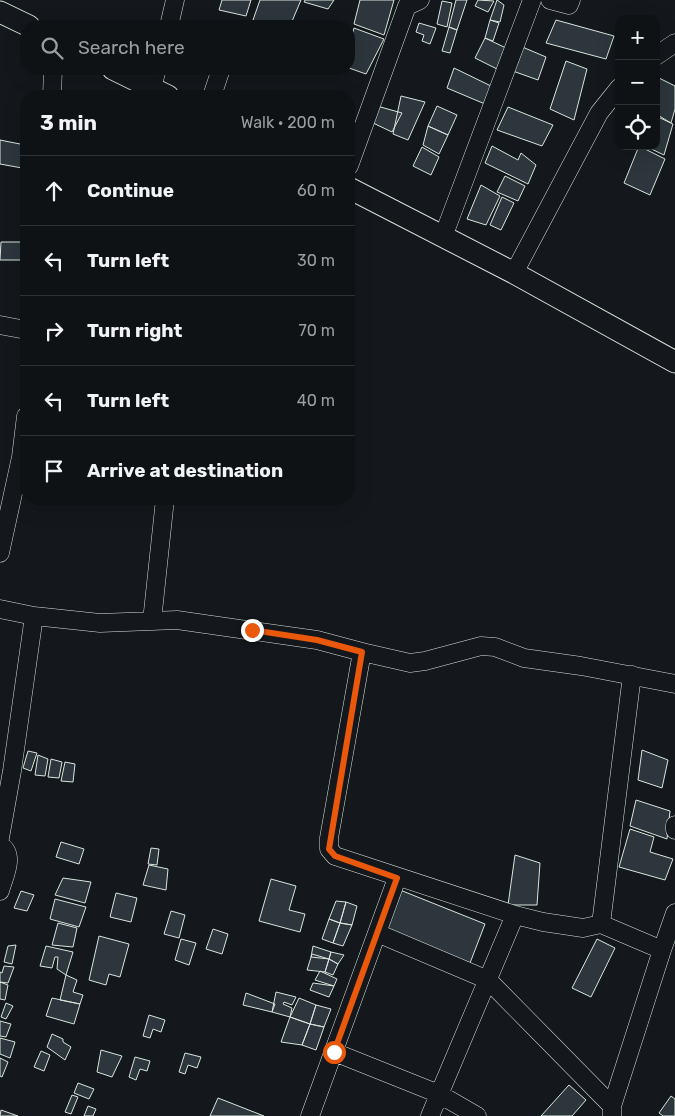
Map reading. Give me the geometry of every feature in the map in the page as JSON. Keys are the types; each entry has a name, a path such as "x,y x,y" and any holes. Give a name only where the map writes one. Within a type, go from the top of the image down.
{"street":[{"path":"170,20 175,0"},
{"path":"443,236 532,0"},
{"path":"550,0 569,5 571,0"},
{"path":"355,150 411,2"},
{"path":"0,12 20,22"},
{"path":"660,53 675,43"},
{"path":"52,90 53,75"},
{"path":"132,75 159,84"},
{"path":"214,90 220,75"},
{"path":"514,273 599,113 615,93"},
{"path":"355,191 514,273 675,362"},
{"path":"0,325 20,329"},
{"path":"0,553 20,463"},
{"path":"152,621 164,505"},
{"path":"0,609 34,616 100,623 177,620 317,640 410,663 425,661 481,646 524,658 632,675 675,684"},
{"path":"0,838 12,771 34,616"},
{"path":"362,652 329,849 335,856 397,878 542,922 582,928 601,924 662,950"},
{"path":"601,924 632,675"},
{"path":"675,825 675,830"},
{"path":"0,845 6,849 9,857 0,891"},
{"path":"315,1115 334,1052 397,878"},
{"path":"377,933 488,980 612,1111 675,913"},
{"path":"430,1116 515,915"},
{"path":"334,1052 439,1094 476,1116"}],"building":[{"path":"222,0 251,0 246,16 219,10"},
{"path":"260,0 301,0 293,20 253,20"},
{"path":"305,0 334,0 328,9 304,2"},
{"path":"360,0 394,0 384,35 355,24"},
{"path":"456,0 467,0 457,30 449,27"},
{"path":"478,0 494,1 488,12 475,6"},
{"path":"497,0 504,5 500,22 490,20"},
{"path":"442,1 452,3 447,27 437,24"},
{"path":"490,20 499,23 493,41 485,38"},
{"path":"556,20 614,36 606,59 546,43"},
{"path":"419,23 436,28 430,44 422,41 424,35 416,32"},
{"path":"449,27 457,30 450,53 442,51"},
{"path":"355,28 384,39 366,74 355,70"},
{"path":"485,38 506,48 497,69 475,58"},
{"path":"520,46 546,57 538,80 510,70"},
{"path":"566,61 587,69 574,120 550,109"},
{"path":"454,68 491,86 485,104 447,88"},
{"path":"660,78 675,86 675,109 671,123 660,116"},
{"path":"401,96 425,102 408,140 393,134"},
{"path":"377,106 402,113 392,132 371,122"},
{"path":"437,106 457,115 448,135 428,126"},
{"path":"508,107 553,125 542,146 497,130"},
{"path":"660,118 673,124 664,155 653,150 660,150"},
{"path":"428,126 448,135 439,154 423,145"},
{"path":"0,140 20,144 20,168 0,164"},
{"path":"492,146 518,160 521,153 536,165 528,184 485,163"},
{"path":"422,147 439,157 431,175 413,166"},
{"path":"637,150 647,150 665,159 650,195 624,183"},
{"path":"505,176 525,186 518,201 497,192"},
{"path":"481,185 500,196 486,225 467,219"},
{"path":"502,197 514,203 501,230 490,225"},
{"path":"1,242 20,242 20,260 0,260"},
{"path":"642,750 668,760 662,788 638,780"},
{"path":"28,751 37,753 31,771 23,768"},
{"path":"38,755 48,759 45,776 35,775"},
{"path":"51,759 62,762 59,778 48,777"},
{"path":"65,762 75,764 73,782 61,781"},
{"path":"636,800 670,811 667,839 630,826"},
{"path":"630,829 654,837 650,852 673,859 665,880 619,867"},
{"path":"61,842 84,849 79,864 56,857"},
{"path":"151,848 159,849 157,865 148,864"},
{"path":"515,855 540,863 537,905 508,905"},
{"path":"149,865 168,869 166,890 143,885"},
{"path":"63,878 91,882 85,903 55,895"},
{"path":"271,879 296,886 289,910 305,914 300,932 259,921"},
{"path":"400,890 485,924 470,963 385,929"},
{"path":"21,891 34,895 27,911 14,908"},
{"path":"116,893 137,898 131,922 110,917"},
{"path":"55,899 86,907 79,927 50,919"},
{"path":"336,901 346,902 340,923 329,919"},
{"path":"346,902 357,906 352,925 340,923"},
{"path":"171,911 185,915 179,938 164,934"},
{"path":"329,919 340,923 333,943 322,939"},
{"path":"58,923 77,928 73,947 52,945"},
{"path":"340,923 352,925 343,946 333,943"},
{"path":"213,929 228,934 222,954 206,949"},
{"path":"99,936 129,944 120,977 109,974 106,985 89,980"},
{"path":"181,939 196,943 189,965 175,960"},
{"path":"597,939 615,948 591,997 572,988"},
{"path":"16,945 12,964 4,962 8,946"},
{"path":"46,946 73,952 66,975 57,969 58,957 55,957 52,968 40,966"},
{"path":"313,946 331,952 329,959 311,957"},
{"path":"331,952 344,955 338,964 329,959"},
{"path":"312,954 329,959 325,972 307,970"},
{"path":"329,959 338,964 333,975 325,972"},
{"path":"4,966 14,967 8,983 0,982 0,972 2,973"},
{"path":"320,971 337,979 334,986 315,980"},
{"path":"66,975 77,980 73,992 83,995 80,1004 60,1000"},
{"path":"0,982 8,985 5,1000 0,999"},
{"path":"313,983 334,986 329,997 310,990"},
{"path":"276,992 296,997 292,1005 284,1002 283,1004 292,1008 290,1017 272,1012"},
{"path":"246,993 275,1004 272,1012 243,1005"},
{"path":"52,998 80,1004 74,1024 46,1016"},
{"path":"299,998 316,1005 310,1024 290,1017"},
{"path":"6,1003 13,1006 6,1019 1,1017"},
{"path":"316,1005 331,1009 324,1027 310,1024"},
{"path":"149,1015 165,1020 161,1032 153,1029 150,1038 143,1036"},
{"path":"290,1017 310,1024 302,1045 281,1042"},
{"path":"0,1021 11,1024 6,1037 0,1036"},
{"path":"310,1024 324,1027 316,1050 302,1045"},
{"path":"52,1034 63,1039 63,1042 71,1047 65,1060 47,1047"},
{"path":"0,1038 15,1042 10,1058 0,1054"},
{"path":"101,1050 122,1056 112,1077 97,1072"},
{"path":"41,1051 50,1055 44,1071 34,1067"},
{"path":"185,1053 201,1057 197,1068 188,1065 185,1074 179,1072"},
{"path":"135,1057 150,1061 147,1071 140,1069 136,1080 129,1077"},
{"path":"0,1058 8,1062 2,1077 0,1076"},
{"path":"78,1083 94,1089 89,1099 74,1093"},
{"path":"569,1085 586,1100 572,1116 541,1116"},
{"path":"72,1095 78,1097 71,1114 65,1112"},
{"path":"671,1096 675,1099 675,1116 663,1116 659,1113"},
{"path":"218,1098 264,1116 210,1116"},
{"path":"88,1106 96,1109 93,1116 84,1116"},
{"path":"1,1110 18,1116 0,1116"}],"route":[{"path":"252,630 317,640 362,652 353,713 329,838 329,849 335,856 397,878 334,1052"}]}
